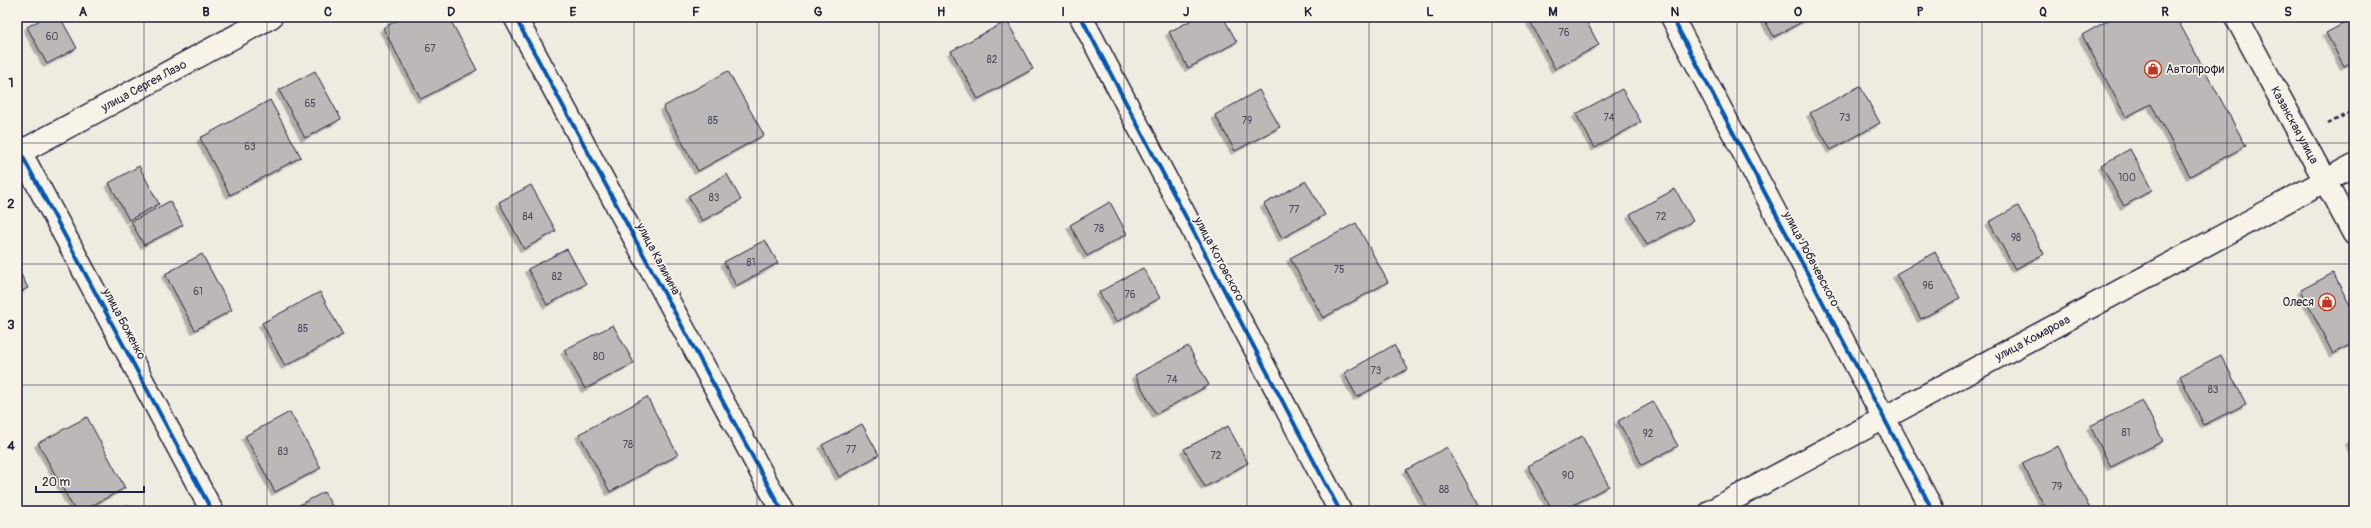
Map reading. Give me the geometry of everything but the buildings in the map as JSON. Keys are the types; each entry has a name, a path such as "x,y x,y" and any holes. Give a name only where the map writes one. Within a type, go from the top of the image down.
{"street":[{"name":"улица Сергея Лазо","path":"18,150 271,17"},
{"name":"улица Калинина","path":"515,17 782,511"},
{"name":"улица Котовского","path":"1081,17 1340,511"},
{"name":"улица Лобачевского","path":"1672,17 1933,511"},
{"name":"Казанская улица","path":"2236,17 2354,234"},
{"name":"улица Боженко","path":"18,150 212,511"},
{"name":"улица Комарова","path":"1711,511 2354,165"}],"cycle path":[{"path":"515,17 782,511"},
{"path":"1081,17 1340,511"},
{"path":"1672,17 1933,511"},
{"path":"17,146 212,511"}],"place":[{"name":"Автопрофи","path":"2153,69"},
{"name":"Олеся","path":"2327,302"}]}
